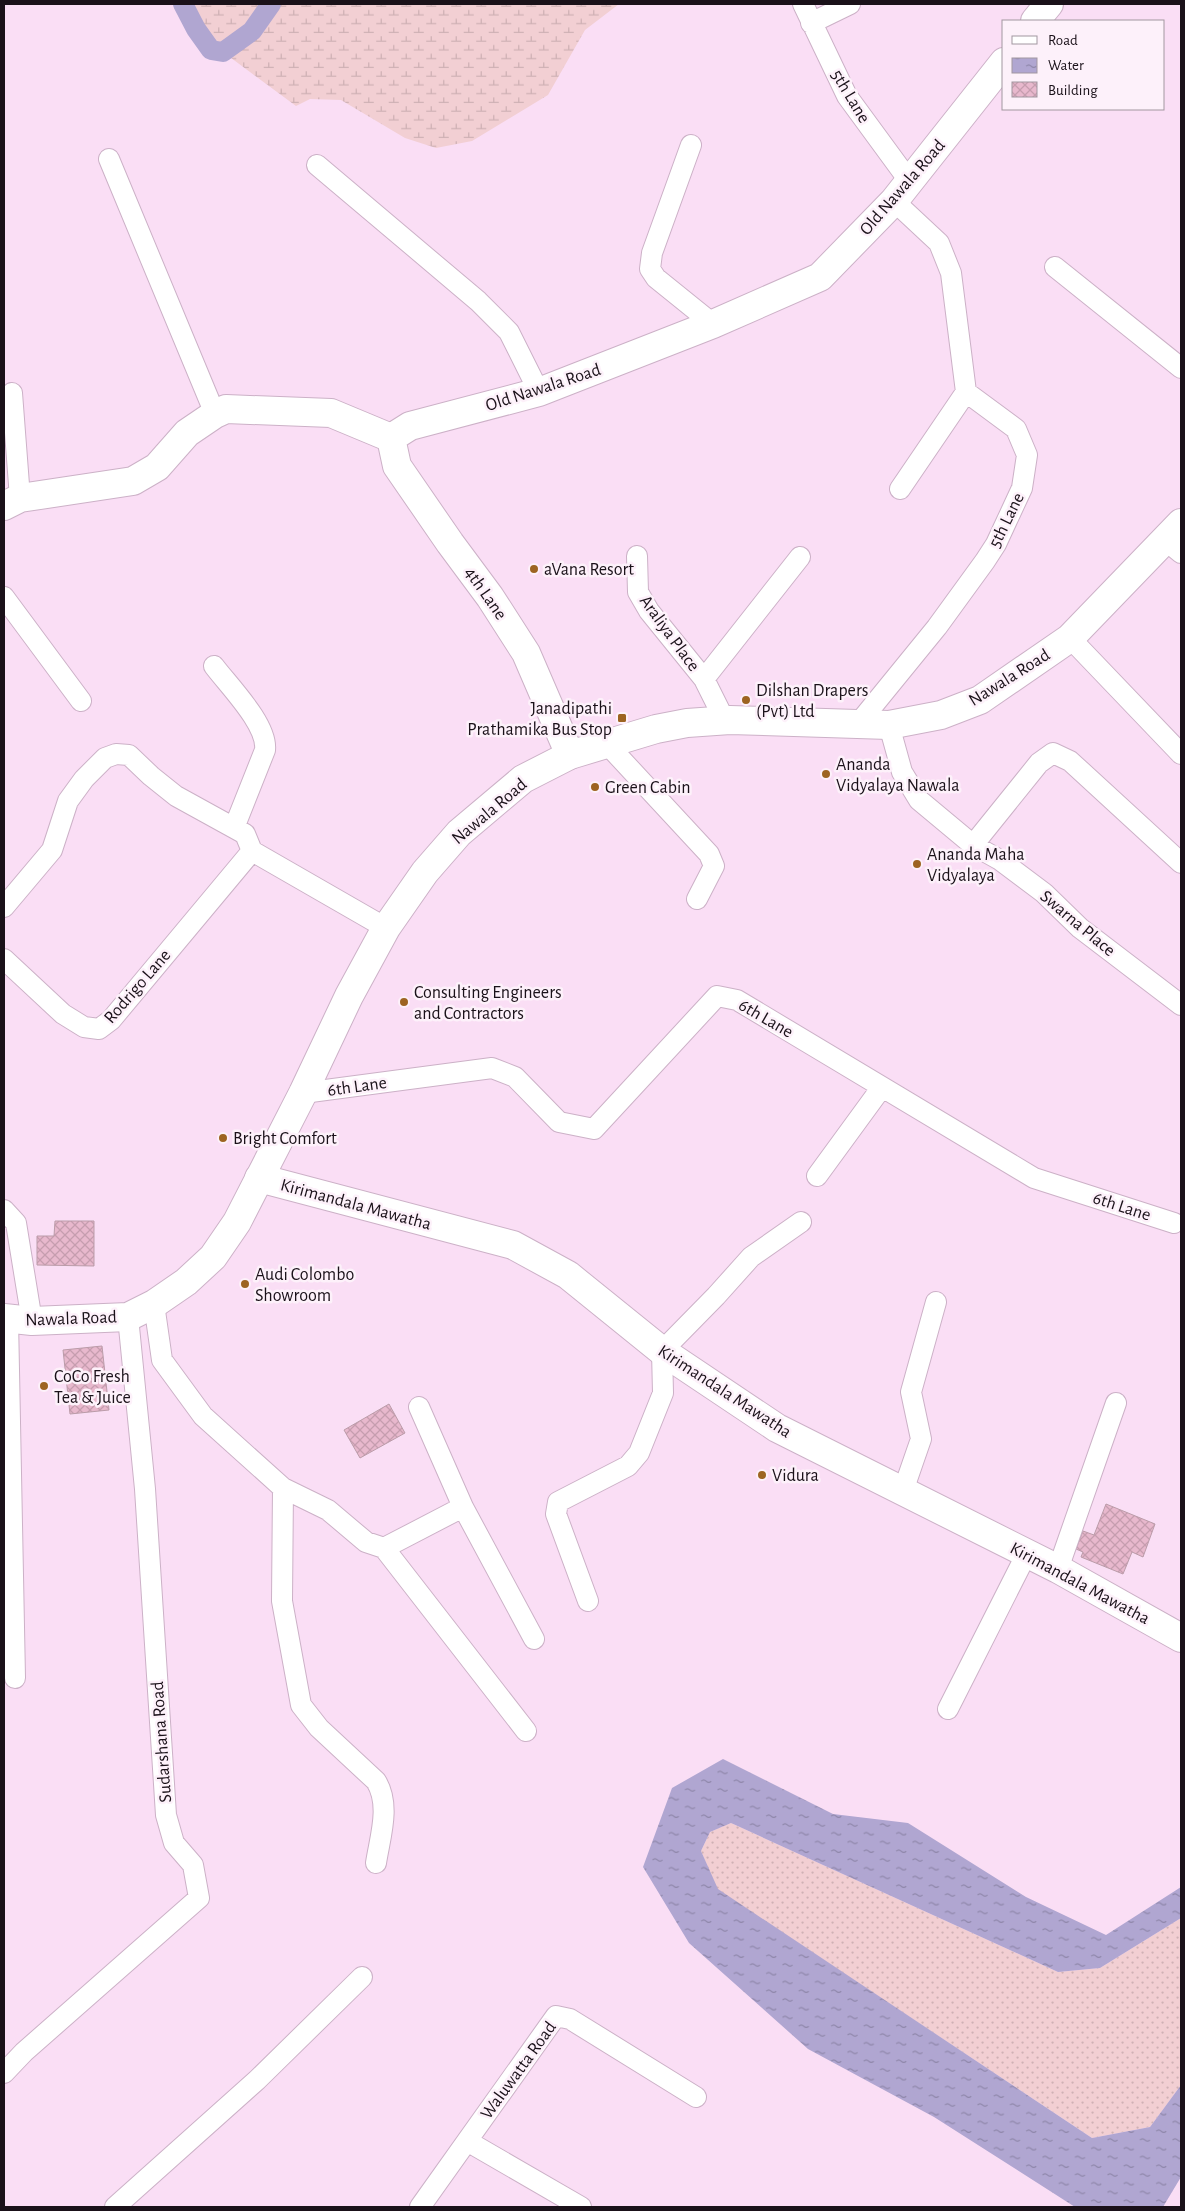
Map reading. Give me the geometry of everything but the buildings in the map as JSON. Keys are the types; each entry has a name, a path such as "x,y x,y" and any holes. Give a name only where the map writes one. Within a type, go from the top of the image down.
{"main road":[{"path":"1036,20 1049,4"},
{"name":"Old Nawala Road","path":"391,438 410,426 539,392 713,324 820,277 902,192 1002,65"},
{"path":"12,502 133,480 157,467 186,433 215,414 226,410 332,413 391,438"},
{"name":"4th Lane","path":"391,438 398,466 450,543 490,597 526,653 570,755"},
{"name":"Nawala Road","path":"14,1319 128,1317 154,1304 186,1282 213,1257 237,1222 303,1094 349,996 386,928 425,872 459,833 523,779 570,755 656,729 687,723 725,721 889,725 941,715 980,700 1070,638 1176,538"},
{"name":"Kirimandala Mawatha","path":"259,1178 513,1245 568,1276 662,1351 777,1428 1058,1569 1181,1638"}],"street":[{"name":"5th Lane","path":"802,4 847,96 902,192 939,243 951,273 966,392 1016,429 1027,455 1022,488 996,544 938,627 858,724"},
{"path":"811,23 850,4"},
{"path":"691,145 652,253 650,270 656,278 713,324"},
{"path":"109,159 215,414"},
{"path":"317,164 478,301 509,332 539,392"},
{"path":"1055,267 1181,368"},
{"path":"900,490 966,392"},
{"path":"12,393 12,502"},
{"name":"Araliya Place","path":"637,556 638,592 650,611 704,679 725,721"},
{"path":"704,679 800,557"},
{"path":"4,597 81,701"},
{"path":"1070,638 1181,754"},
{"path":"214,666 260,726 266,741 265,750 234,828"},
{"name":"Swarna Place","path":"889,725 902,772 918,800 973,845 1000,860 1044,893 1080,928 1181,1005"},
{"path":"607,744 709,854 714,866 697,899"},
{"path":"973,845 1039,763 1053,753 1070,761 1181,863"},
{"path":"4,907 52,850 68,801 84,779 105,758 116,754 129,755 176,796 245,834 252,850 386,928"},
{"name":"Rodrigo Lane","path":"4,959 63,1014 84,1027 99,1029 111,1020 252,850"},
{"name":"6th Lane","path":"303,1094 492,1068 515,1077 558,1122 594,1129 718,996 736,1000 1034,1178 1174,1223"},
{"path":"818,1176 882,1087"},
{"path":"4,1210 16,1223 14,1319 15,1678"},
{"path":"588,1601 556,1514 558,1502 628,1466 639,1453 663,1393 662,1351 751,1257 801,1222"},
{"path":"903,1491 921,1439 911,1392 936,1302"},
{"path":"154,1304 162,1360 203,1416 283,1488 328,1510 366,1542 384,1548 526,1731"},
{"name":"Sudarshana Road","path":"4,2073 24,2052 199,1898 193,1865 174,1843 166,1815 145,1489 128,1317"},
{"path":"1058,1569 1116,1403"},
{"path":"419,1408 463,1507 534,1639"},
{"path":"283,1488 282,1601 301,1705 319,1728 376,1781 382,1791 384,1813 376,1863"},
{"path":"384,1548 463,1507"},
{"path":"948,1709 1027,1553"},
{"path":"115,2207 257,2080 362,1977"},
{"name":"Waluwatta Road","path":"420,2207 556,2016 570,2018 696,2097"},
{"path":"467,2141 581,2207"}],"green space":[{"path":"183,4 619,4 585,30 548,95 472,141 436,148 405,138 341,100 310,99 296,106 223,52 211,50 196,29"},
{"path":"731,1823 1058,1972 1100,1968 1181,1918 1181,2085 1150,2127 1092,2138 717,1889 701,1851 710,1832"}],"water":[{"path":"723,1759 833,1814 908,1823 1026,1897 1106,1935 1181,1887 1181,1918 1100,1968 1058,1972 731,1823 710,1832 701,1851 718,1889 1092,2138 1150,2127 1181,2085 1181,2177 1163,2207 1075,2207 934,2117 808,2049 689,1943 643,1867 672,1788"}],"waterway":[{"path":"183,4 196,29 211,50 223,52 252,31 271,4"}],"place":[{"name":"aVana Resort","path":"534,569"},
{"name":"Dilshan Drapers (Pvt) Ltd","path":"746,700"},
{"name":"Janadipathi Prathamika Bus Stop","path":"622,718"},
{"name":"Ananda Vidyalaya Nawala","path":"826,774"},
{"name":"Green Cabin","path":"595,787"},
{"name":"Ananda Maha Vidyalaya","path":"917,864"},
{"name":"Consulting Engineers and Contractors","path":"404,1002"},
{"name":"Bright Comfort","path":"223,1138"},
{"name":"Audi Colombo Showroom","path":"245,1284"},
{"name":"CoCo Fresh Tea & Juice","path":"44,1386"},
{"name":"Vidura","path":"762,1475"}]}
